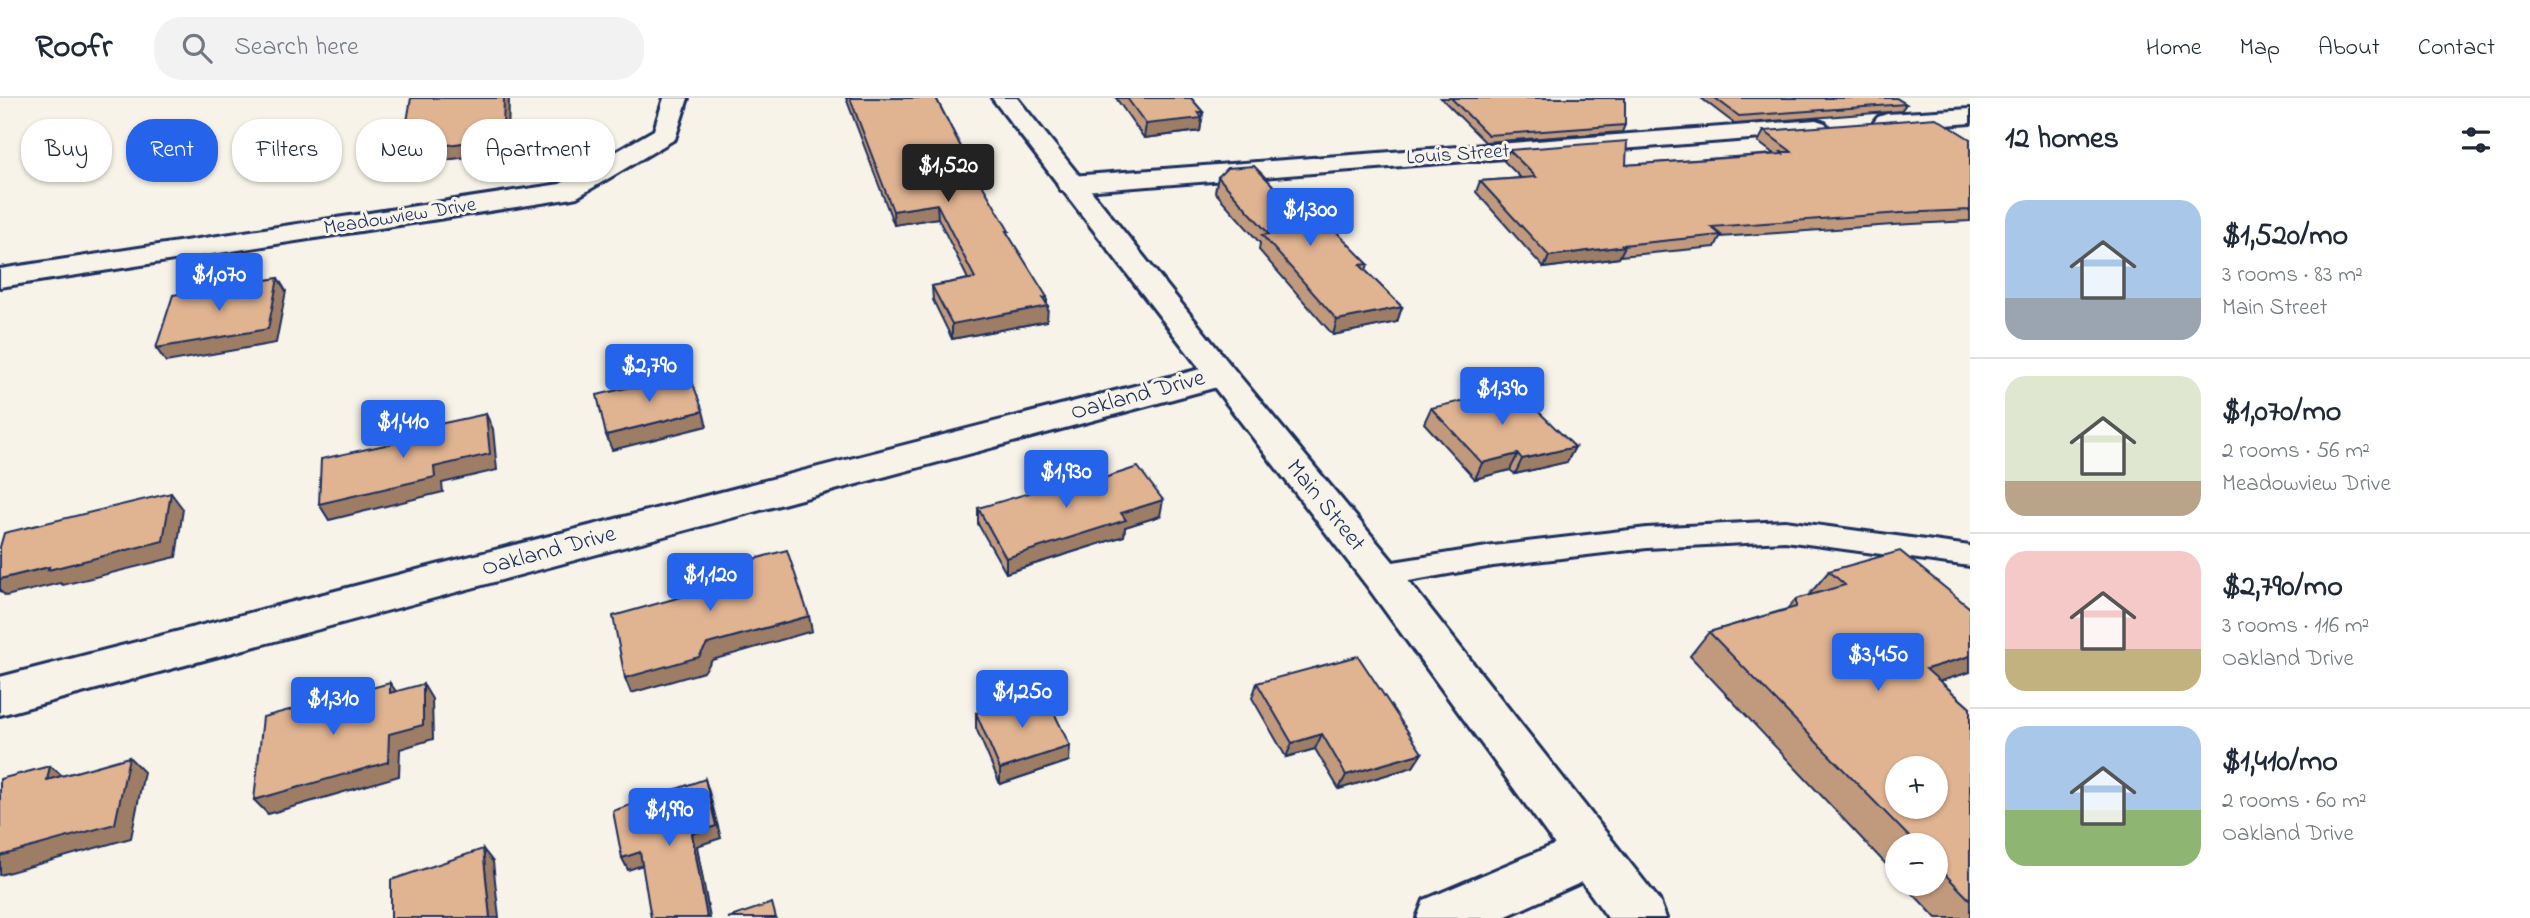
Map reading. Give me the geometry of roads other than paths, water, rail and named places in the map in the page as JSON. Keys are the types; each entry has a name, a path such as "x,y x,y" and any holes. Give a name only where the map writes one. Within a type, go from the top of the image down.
{"street":[{"name":"Meadowview Drive","path":"0,278 567,191 666,134 676,98"},
{"name":"Main Street","path":"1004,98 1220,375 1381,575 1640,918"},
{"name":"Louis Street","path":"1071,184 1970,116"},
{"name":"Oakland Drive","path":"0,696 1220,375"},
{"path":"1443,918 1591,853"}],"lane":[{"path":"1381,575 1493,556 1634,539 1785,531 1970,556"}]}
